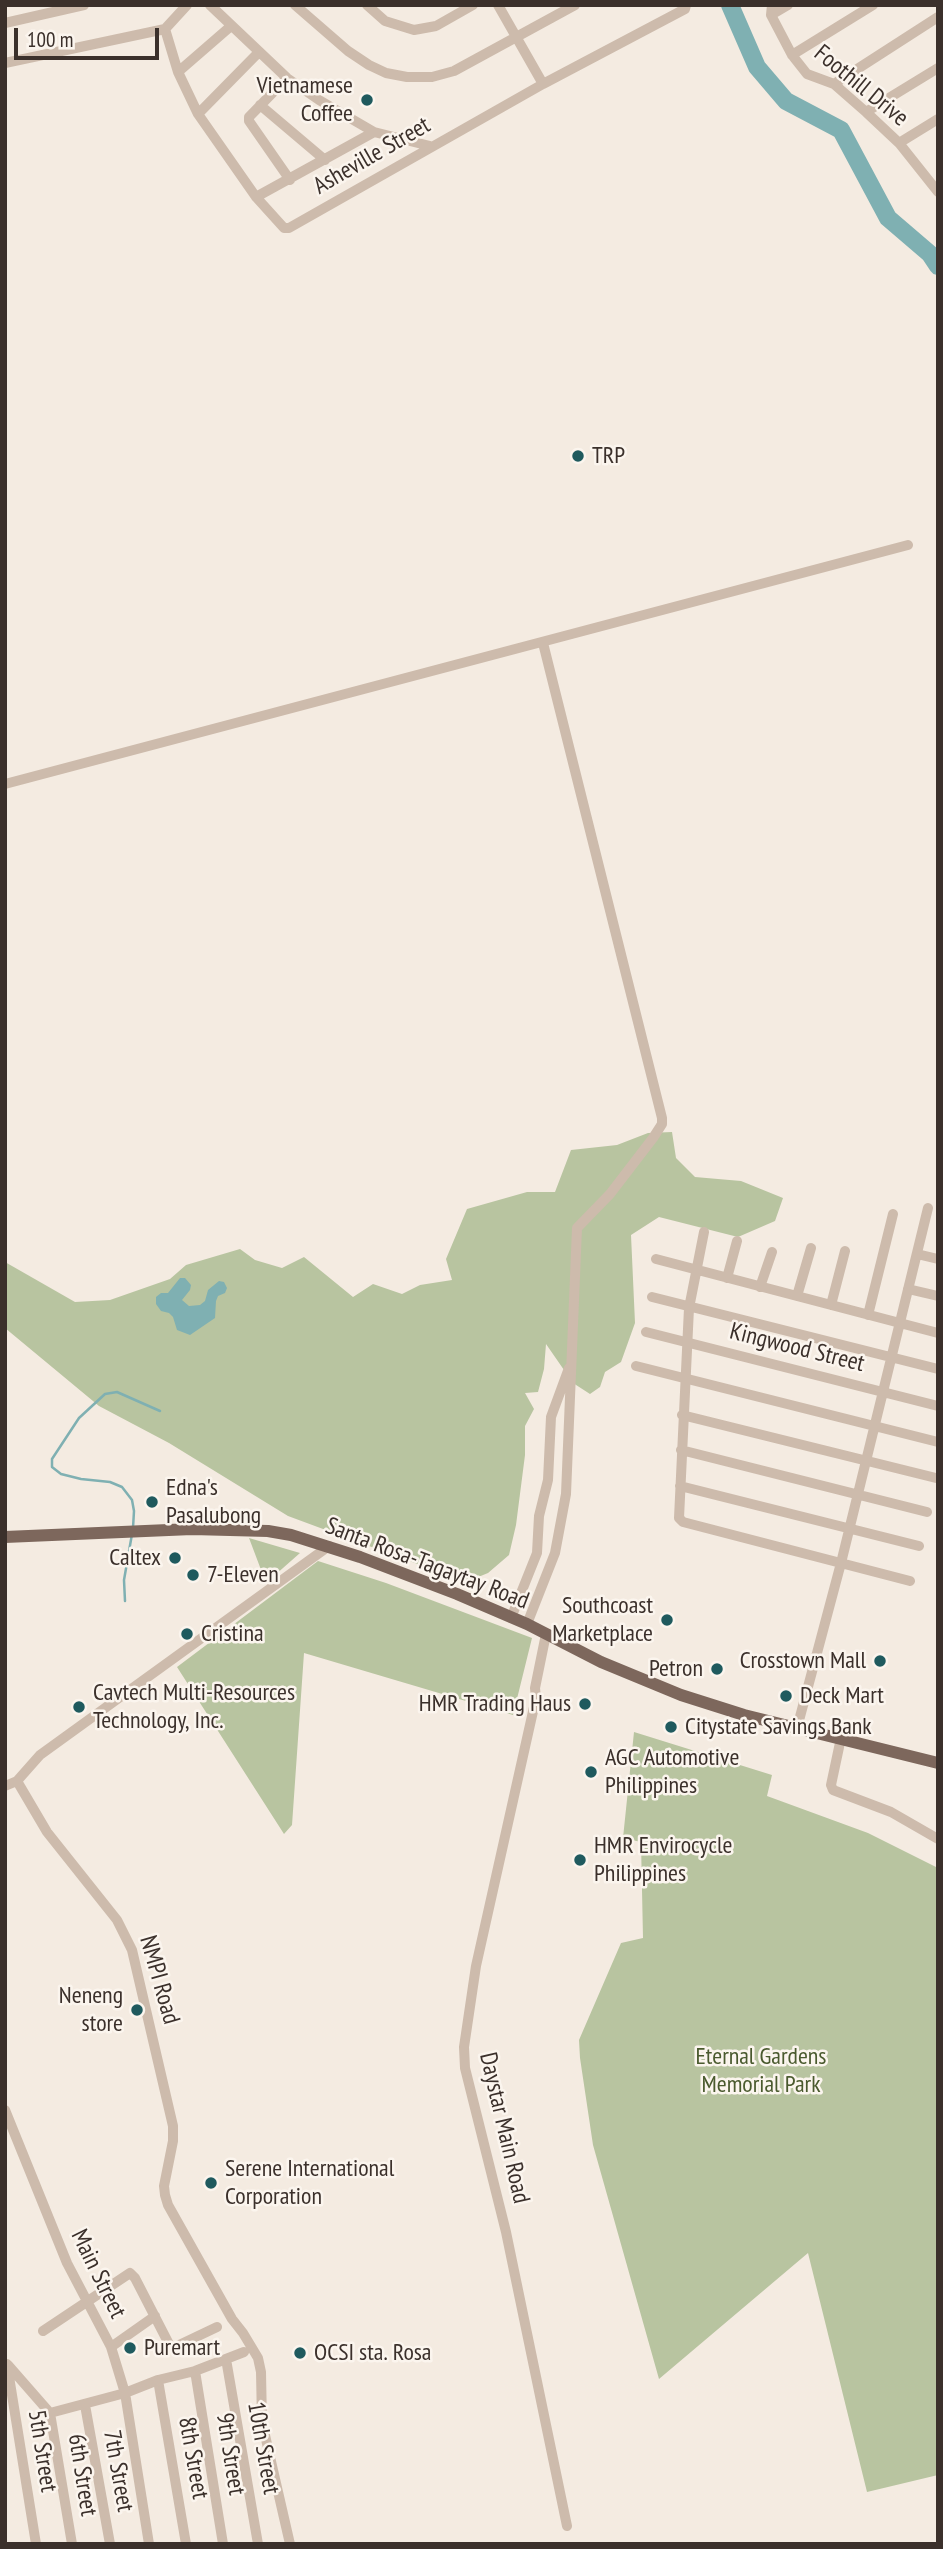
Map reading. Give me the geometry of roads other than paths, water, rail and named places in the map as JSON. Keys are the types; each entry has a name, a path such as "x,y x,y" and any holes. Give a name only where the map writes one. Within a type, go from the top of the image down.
{"main road":[{"name":"Santa Rosa-Tagaytay Road","path":"5,1537 151,1531 268,1531 329,1546 416,1577 527,1624 601,1662 661,1687 734,1712 938,1763"}],"street":[{"path":"5,23 84,5"},
{"path":"5,63 165,29 187,5"},
{"path":"210,5 258,53 287,78 319,100 374,132 430,146"},
{"path":"367,5 385,21 414,30 436,26 473,5"},
{"path":"498,5 543,84"},
{"path":"303,8 348,51 369,65 386,73 407,77 432,77 454,71 575,5"},
{"name":"Asheville Street","path":"165,29 178,72 198,114 256,197 280,226 289,228 430,146 685,9 686,5"},
{"path":"771,10 788,5"},
{"path":"792,55 873,5"},
{"name":"Foothill Drive","path":"771,10 792,55 807,74 834,85 866,112 899,143 938,192"},
{"path":"834,85 938,16"},
{"path":"178,72 231,26"},
{"path":"198,114 258,53"},
{"path":"866,112 938,68"},
{"path":"287,78 249,117 250,125 290,180"},
{"path":"260,105 325,160"},
{"path":"899,143 938,119"},
{"path":"256,197 374,132"},
{"path":"926,178 938,170"},
{"path":"5,784 908,545"},
{"path":"527,1624 555,1553 566,1494 574,1355 577,1228 610,1194 662,1124 543,643"},
{"path":"797,1728 850,1528 927,1213 938,1222"},
{"path":"868,1315 893,1214"},
{"path":"704,1232 689,1308 677,1514 683,1522 910,1581"},
{"path":"727,1278 737,1241"},
{"path":"797,1296 811,1248"},
{"path":"831,1305 845,1251"},
{"path":"760,1287 772,1252"},
{"path":"917,1254 938,1259"},
{"path":"656,1259 938,1332"},
{"path":"908,1289 938,1296"},
{"path":"652,1297 938,1369"},
{"name":"Kingwood Street","path":"646,1332 938,1406"},
{"path":"511,1618 537,1553 540,1516 548,1480 551,1417 574,1355"},
{"path":"636,1366 938,1442"},
{"path":"682,1415 936,1478"},
{"path":"681,1450 927,1512"},
{"path":"680,1486 919,1546"},
{"path":"5,1786 17,1782 40,1755 329,1546"},
{"name":"Daystar Main Road","path":"550,1636 544,1661 542,1689 536,1698 476,1966 464,2047 467,2079 505,2230 568,2526"},
{"path":"841,1738 831,1785 833,1790 891,1812 938,1839"},
{"name":"NMPI Road","path":"17,1782 47,1832 117,1920 132,1950 173,2126 173,2141 163,2186 165,2195 225,2307 258,2358 262,2383 262,2422 290,2544"},
{"name":"Main Street","path":"5,2110 67,2263 111,2347 125,2393 149,2544"},
{"path":"43,2332 130,2273 172,2346 217,2327"},
{"path":"111,2347 155,2316"},
{"path":"6,2363 50,2413 195,2371 244,2352"},
{"name":"10th Street","path":"226,2359 258,2544"},
{"name":"5th Street","path":"6,2363 36,2544"},
{"name":"9th Street","path":"195,2371 223,2544"},
{"name":"8th Street","path":"158,2380 186,2544"},
{"name":"7th Street","path":"85,2405 110,2544"},
{"name":"6th Street","path":"50,2413 72,2544"}],"water":[{"path":"180,1278 185,1278 191,1285 182,1300 189,1306 200,1305 205,1301 208,1290 219,1281 224,1282 227,1288 216,1301 215,1318 190,1335 177,1330 173,1317 161,1311 156,1304 156,1297 161,1293 168,1293"}],"waterway":[{"path":"730,5 757,67 786,101 841,130 888,218 930,254 938,266"},
{"path":"133,1528 132,1500 122,1487 110,1482 61,1474 52,1467 52,1459 79,1418 105,1394 117,1392 160,1411"},
{"path":"125,1601 124,1580 132,1534"}],"place":[{"name":"Vietnamese Coffee","path":"367,100"},
{"name":"TRP","path":"578,456"},
{"name":"Edna's Pasalubong","path":"152,1502"},
{"name":"Caltex","path":"175,1558"},
{"name":"7-Eleven","path":"193,1575"},
{"name":"Southcoast Marketplace","path":"667,1620"},
{"name":"Cristina","path":"187,1634"},
{"name":"Crosstown Mall","path":"880,1661"},
{"name":"Petron","path":"717,1669"},
{"name":"Deck Mart","path":"786,1696"},
{"name":"HMR Trading Haus","path":"585,1704"},
{"name":"Cavtech Multi-Resources Technology, Inc.","path":"79,1707"},
{"name":"Citystate Savings Bank","path":"671,1727"},
{"name":"AGC Automotive Philippines","path":"591,1772"},
{"name":"HMR Envirocycle Philippines","path":"580,1860"},
{"name":"Neneng store","path":"137,2010"},
{"name":"Serene International Corporation","path":"211,2183"},
{"name":"Puremart","path":"130,2348"},
{"name":"OCSI sta. Rosa","path":"300,2353"}],"park label":[{"name":"Eternal Gardens Memorial Park","path":"761,2071"}]}
